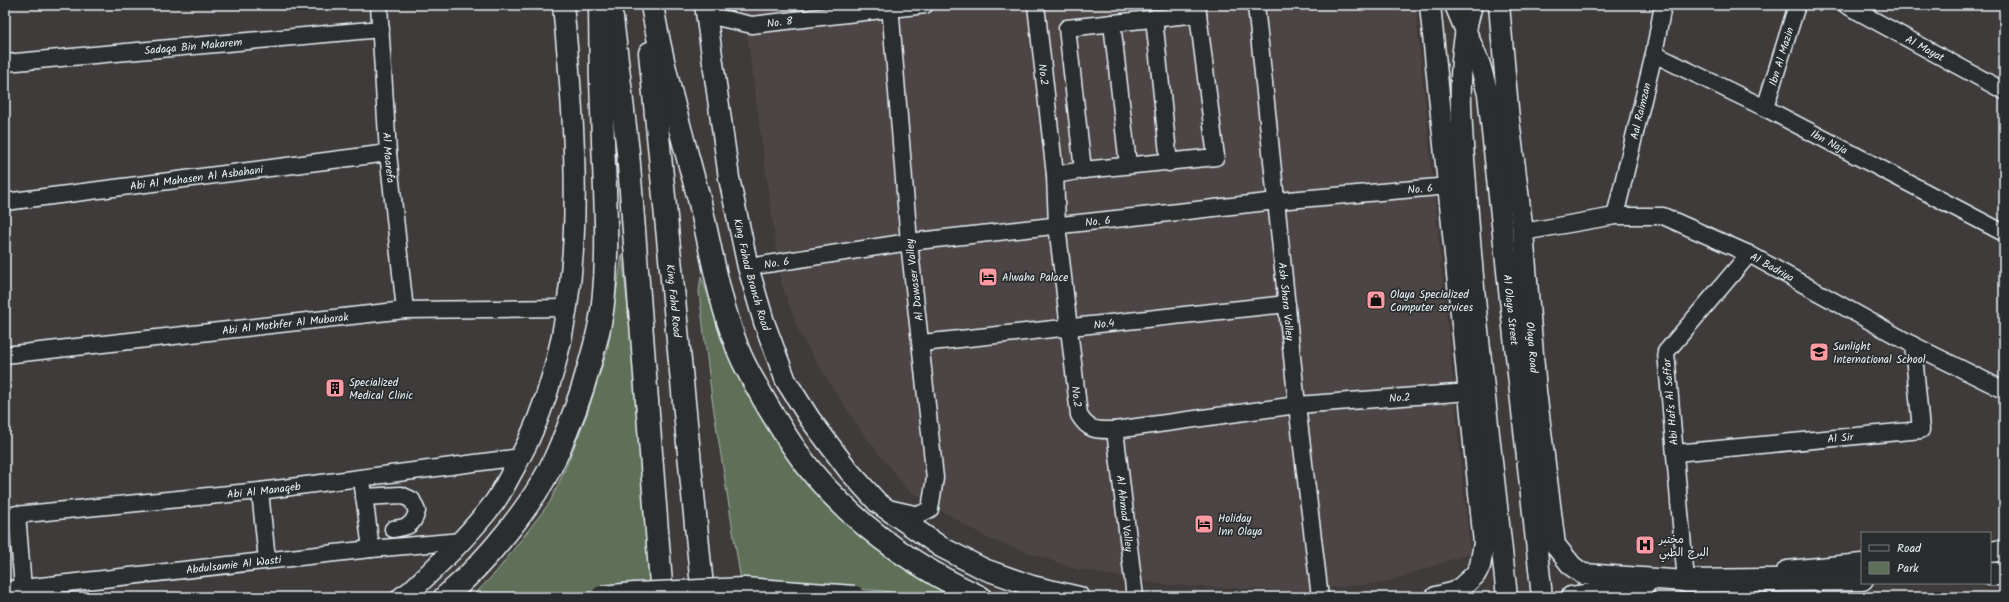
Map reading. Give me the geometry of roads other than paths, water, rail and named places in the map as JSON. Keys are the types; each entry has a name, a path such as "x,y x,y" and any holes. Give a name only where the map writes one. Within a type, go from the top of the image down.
{"highway":[{"path":"445,597 460,585 503,538 534,493 557,455 585,380 594,348 603,305 607,248 600,94 600,5"},
{"path":"611,5 628,152 662,597"},
{"name":"King Fahd Road","path":"645,5 703,597"},
{"path":"652,5 657,38 705,222 718,290 736,346 781,430 817,478 847,508 880,537 913,562 980,597"},
{"path":"1991,574 2004,574"},
{"path":"1686,581 1861,579"},
{"path":"602,597 744,589 854,597"}],"main road":[{"path":"402,597 411,591 462,541 495,502 537,422 553,379 567,308 576,206 571,84 563,5"},
{"path":"1430,5 1484,543 1480,566 1475,575 1456,592 1436,597"},
{"name":"Al Olaya Street","path":"1455,5 1480,65 1488,94 1542,597"},
{"path":"1472,5 1465,26 1460,80 1471,258 1507,597"},
{"name":"Olaya Road","path":"1499,5 1509,120 1523,232 1536,391 1555,545 1572,566 1583,574 1686,581"},
{"name":"King Fahad Branch Road","path":"706,10 729,178 748,266 764,322 786,381 810,420 849,471 878,503 941,547 984,569 1032,586 1079,597"},
{"path":"1991,552 2004,550"},
{"path":"1571,597 1686,581 1861,564"},
{"path":"1628,597 1686,581"}],"street":[{"name":"Al Maarefa","path":"379,5 382,28 388,153 405,310"},
{"name":"No. 8","path":"706,10 752,25 925,5"},
{"name":"No.2","path":"1036,5 1055,175 1057,225 1079,415 1084,424 1095,430 1115,430 1297,405 1469,392"},
{"name":"Ash Shara Valley","path":"1256,5 1297,405 1320,597"},
{"name":"Aal Raimzan","path":"1615,216 1654,54 1663,5"},
{"name":"Ibn Al Mazin","path":"1765,108 1797,5"},
{"name":"Al Mayat","path":"1846,5 2004,91"},
{"name":"Al Dawaser Valley","path":"886,508 919,514 930,509 935,478 922,343 909,242 890,8"},
{"path":"1055,175 1083,170 1128,165 1169,163 1216,157 1198,9 1154,18 1067,28 1083,170"},
{"path":"1154,18 1169,163"},
{"path":"1112,23 1128,165"},
{"name":"Sadaqa Bin Makarem","path":"5,63 382,28"},
{"name":"Ibn Naja","path":"1654,54 1765,108 2004,233"},
{"name":"Abi Al Mahasen Al Asbahani","path":"5,202 388,153"},
{"name":"No. 6","path":"748,266 909,242 1057,225 1277,200 1449,186"},
{"name":"Al Badriya","path":"1523,232 1615,216 1663,216 1749,254 1913,345 2004,390"},
{"name":"Abi Hafs Al Saffar","path":"1686,581 1666,352 1749,254"},
{"name":"No.4","path":"922,343 1287,304"},
{"name":"Abi Al Mothfer Al Mubarak","path":"5,355 405,310 567,308"},
{"name":"Al Sir","path":"1675,453 1921,430 1913,345"},
{"name":"Al Ahmad Valley","path":"1115,430 1135,597"},
{"name":"Abi Al Manaqeb","path":"11,515 260,491 520,456"},
{"path":"362,477 371,549"},
{"path":"260,491 267,560"},
{"path":"364,497 401,495 412,500 417,511 415,519 406,528 394,529"},
{"path":"11,515 12,534 23,588"},
{"name":"Abdulsamie Al Wasti","path":"5,590 267,560 462,541"}],"place":[{"name":"Alwaha Palace","path":"988,277"},
{"name":"Olaya Specialized Computer services","path":"1376,300"},
{"name":"Sunlight International School","path":"1819,352"},
{"name":"Specialized Medical Clinic","path":"335,388"},
{"name":"Holiday Inn Olaya","path":"1204,524"},
{"name":"مختبر البرج الطبي","path":"1645,545"}]}
